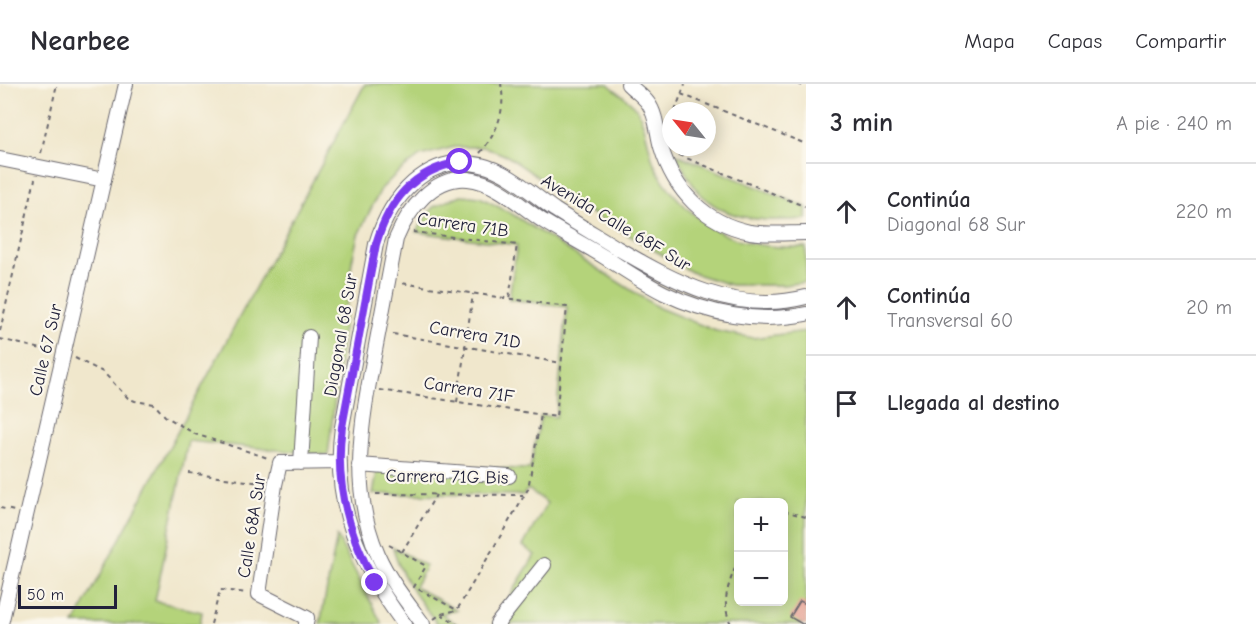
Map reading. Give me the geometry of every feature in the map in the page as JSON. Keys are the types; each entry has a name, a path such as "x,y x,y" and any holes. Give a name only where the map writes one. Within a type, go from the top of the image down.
{"street":[{"name":"Calle 67 Sur","path":"1,624 126,84"},
{"path":"628,84 650,106 661,148 670,172 682,192 712,218 752,232 806,233"},
{"path":"0,159 104,180"},
{"name":"Avenida Calle 68F Sur","path":"449,164 471,163 496,170 644,264 699,291 749,300 783,301 806,297"},
{"name":"Diagonal 68 Sur","path":"404,624 375,583 356,545 345,503 340,462 342,427 376,244 382,225 404,190 419,177 449,164"},
{"name":"Avenida Calle 68F Sur","path":"454,180 474,180 496,189 544,221 647,283 682,301 706,309 746,317 782,318 806,314"},
{"name":"Diagonal 68 Sur","path":"423,624 386,569 371,535 361,494 358,465 364,405 396,238 403,223 428,192 439,184 454,180"},
{"path":"301,463 309,338"},
{"path":"280,463 340,462"},
{"name":"Calle 68A Sur","path":"259,594 280,463"},
{"path":"358,465 509,476"},
{"path":"497,624 544,565"},
{"path":"259,594 307,621"}],"path":[{"path":"0,331 57,84"},
{"path":"471,163 491,140 499,125 502,111 501,84"},
{"path":"678,102 685,84"},
{"path":"798,84 806,87"},
{"path":"681,94 806,144"},
{"path":"661,148 806,207"},
{"name":"Carrera 71B","path":"405,230 517,245 509,299"},
{"path":"392,282 567,307 561,363"},
{"path":"457,402 473,294"},
{"name":"Carrera 71D","path":"385,333 561,363"},
{"path":"0,339 64,354 103,372 128,398 154,404 165,416 195,434 280,463"},
{"name":"Carrera 71F","path":"377,389 556,417 561,363"},
{"path":"457,624 441,614 457,610 528,489 541,415"},
{"path":"189,473 275,485"},
{"name":"Carrera 71G Bis","path":"370,494 523,495"},
{"path":"402,552 437,494"},
{"path":"788,512 806,517"},
{"path":"393,547 426,566 414,587 457,610"},
{"path":"731,624 725,612 728,587 734,571"},
{"name":"Calle 68A Sur","path":"210,624 220,590 259,594"}],"green space":[{"path":"365,84 608,84 636,108 642,119 655,167 681,202 709,226 738,240 770,246 806,247 806,282 784,285 731,285 693,273 586,210 507,156 485,147 454,147 420,156 381,189 358,235 352,261 328,455 188,441 155,601 202,612 200,624 74,624"},
{"path":"677,156 806,207 806,219 759,219 728,212 702,196"},
{"path":"461,195 480,197 512,214 659,308 716,331 753,338 806,331 806,624 493,624 535,555 523,546 547,503 528,489 523,495 373,494 378,466 530,469 541,415 556,417 567,307 509,299 517,245 416,232 433,207"},
{"path":"337,536 382,624 320,624"},
{"path":"393,547 426,566 415,587 457,610 442,614 457,624 437,624 405,578"}],"building":[{"path":"800,601 806,604 806,624 790,617"}],"route":[{"path":"375,583 356,545 351,528 345,503 339,455 342,427 376,244 382,225 404,190 419,177 436,168 460,162"}]}
